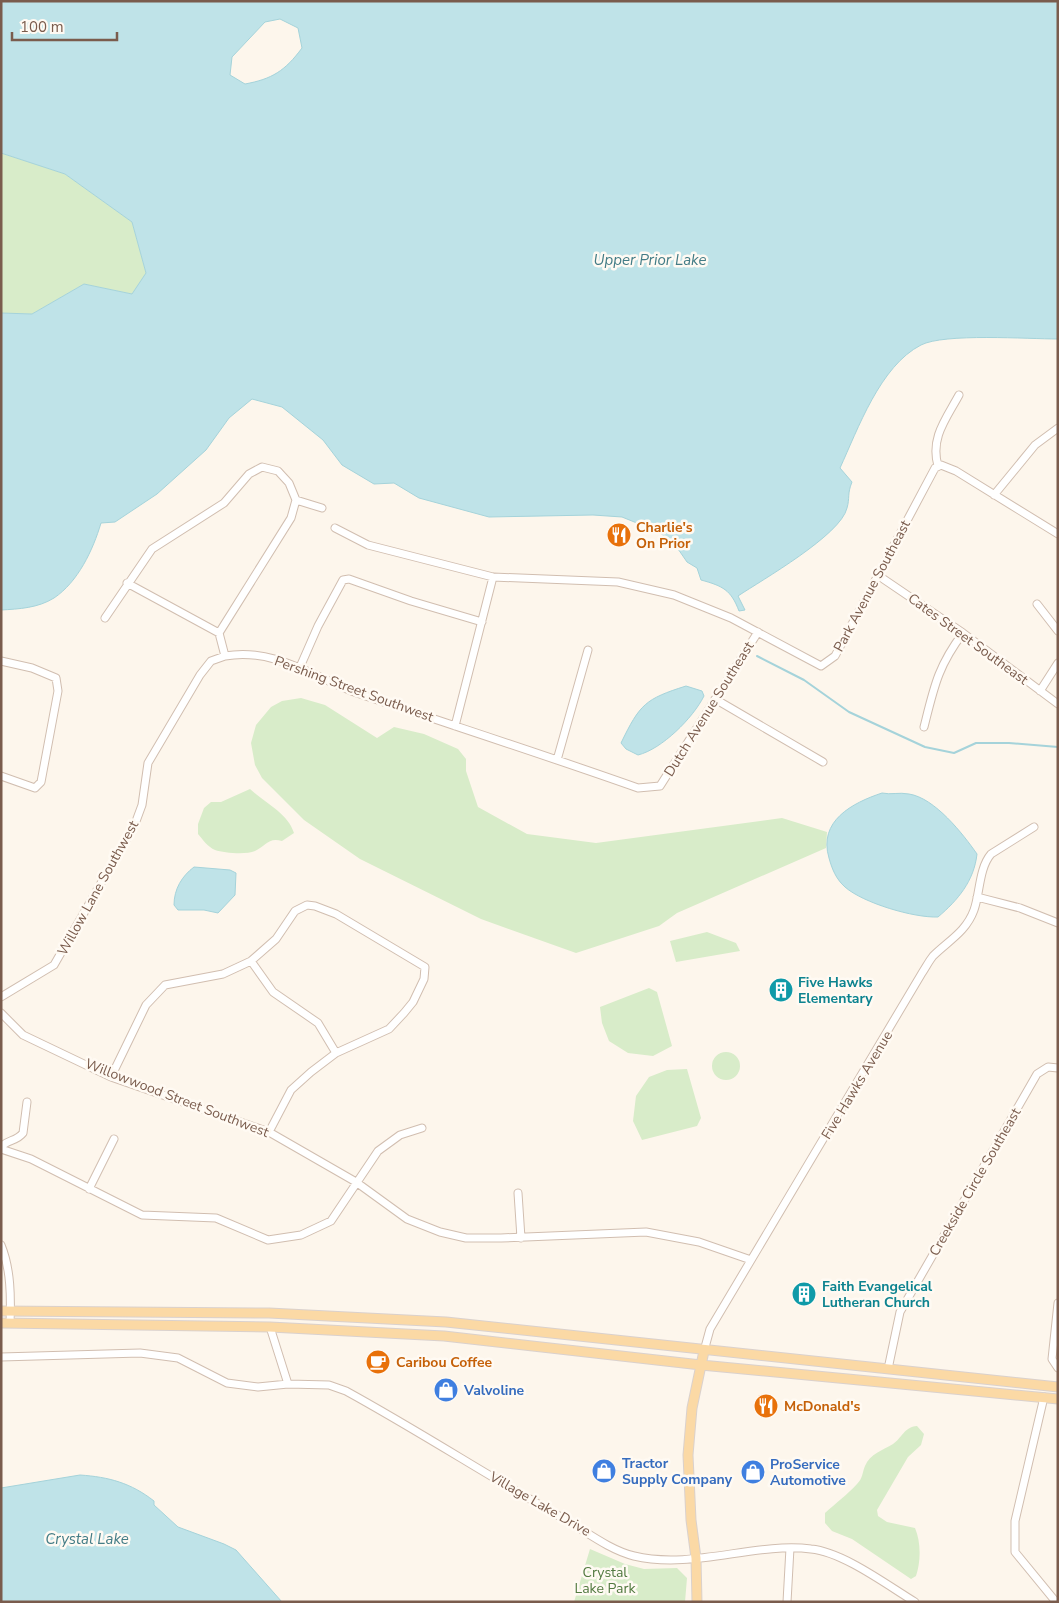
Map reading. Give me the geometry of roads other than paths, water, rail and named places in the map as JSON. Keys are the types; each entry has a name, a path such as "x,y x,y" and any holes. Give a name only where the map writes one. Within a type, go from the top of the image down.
{"main road":[{"path":"6,1310 269,1313 436,1322 1058,1387"},
{"path":"6,1323 270,1327 444,1336 701,1365 1058,1399"},
{"name":"Five Hawks Avenue","path":"697,1602 696,1558 691,1520 688,1455 692,1408 704,1351"}],"street":[{"path":"959,395 937,437 934,454 939,465 956,471 1058,534"},
{"path":"994,495 1035,444 1058,428"},
{"name":"Park Avenue Southeast","path":"758,632 822,666 835,656 879,576 929,476 939,465"},
{"path":"104,618 152,549 224,503 249,474 262,467 278,471 289,482 296,500 291,518 219,633 224,656"},
{"path":"296,500 322,508"},
{"path":"335,528 368,545 494,577 618,582 674,595 758,632"},
{"name":"Cates Street Southeast","path":"879,576 964,633 1058,704"},
{"path":"455,726 494,577"},
{"path":"300,667 318,626 343,580 349,579 411,601 482,622"},
{"path":"128,582 219,633"},
{"path":"1037,604 1058,631"},
{"name":"Dutch Avenue Southeast","path":"660,786 758,632"},
{"path":"924,727 936,678 947,655 964,633"},
{"path":"556,760 588,650"},
{"name":"Pershing Street Southwest","path":"224,656 242,652 300,667 354,692 638,788 660,786"},
{"name":"Willow Lane Southwest","path":"1,997 54,965 135,824 142,806 148,763 200,676 211,661 224,656"},
{"path":"1,661 32,668 56,678 58,691 41,782 35,788 1,776"},
{"path":"1040,692 1058,663"},
{"path":"715,699 824,762"},
{"name":"Five Hawks Avenue","path":"704,1351 710,1329 922,973 932,957 962,930 974,910 986,860 991,854 1034,827"},
{"path":"977,897 1020,908 1058,923"},
{"path":"111,1076 146,1005 165,985 223,974 251,961 276,939 295,911 307,905 315,906 336,914 411,957 425,967 424,979 413,1002 389,1029 336,1053 291,1090 269,1132"},
{"path":"251,961 274,992 318,1023 336,1053"},
{"name":"Willowwood Street Southwest","path":"1,1013 23,1035 111,1076 269,1132 356,1182 381,1202 408,1219 440,1232 466,1238 521,1238 646,1232 699,1242 751,1260"},
{"name":"Creekside Circle Southeast","path":"888,1369 900,1312 1037,1074 1048,1067 1058,1068"},
{"path":"27,1102 20,1137 6,1142 1,1148 31,1159 142,1215 216,1218 268,1240 301,1234 331,1220 378,1151 400,1135 422,1128"},
{"path":"89,1189 114,1139"},
{"path":"518,1193 521,1238"},
{"path":"1,1245 6,1255 6,1323"},
{"path":"1058,1303 1052,1359 1058,1368"},
{"path":"270,1327 288,1384"},
{"name":"Village Lake Drive","path":"1,1357 140,1353 178,1358 227,1383 258,1388 288,1384 329,1385 346,1391 524,1496 626,1552 659,1559 696,1558 790,1548 813,1549 850,1562 915,1602"},
{"path":"1044,1397 1015,1521 1015,1552 1056,1602"},
{"path":"787,1602 790,1548"}],"water":[{"name":"Upper Prior Lake","path":"1,1 1058,1 1058,339 948,339 932,341 921,345 906,355 882,383 872,400 840,468 852,482 847,508 842,519 831,531 799,556 738,596 745,610 739,611 733,598 721,587 701,580 697,568 687,562 676,546 659,532 622,517 593,515 489,517 419,498 394,483 374,484 342,465 323,440 282,407 252,399 229,418 206,450 157,494 115,522 101,523 84,565 63,591 42,604 1,610 1,313 32,314 84,284 132,294 146,273 132,222 65,174 1,153","holes":["280,19 298,28 302,48 290,63 277,73 263,80 245,84 230,75 232,57 265,22"]},
{"path":"686,686 702,691 704,696 685,723 667,739 647,752 638,755 626,749 621,743 639,711 652,699"},
{"path":"882,793 909,794 929,802 948,818 977,854 969,881 952,904 938,917 903,912 864,899 845,887 833,870 827,845 828,834 833,824 849,808"},
{"path":"194,867 230,870 236,873 235,895 218,913 204,910 178,910 174,905 175,894 180,883"},
{"name":"Crystal Lake","path":"80,1475 101,1477 128,1485 154,1501 154,1505 178,1527 236,1550 282,1602 1,1602 1,1488"}],"waterway":[{"path":"757,656 804,680 849,712 925,747 954,753 976,743 1009,743 1058,747"}],"place":[{"name":"Charlie's On Prior","path":"619,535"},
{"name":"Five Hawks Elementary","path":"781,990"},
{"name":"Faith Evangelical Lutheran Church","path":"804,1294"},
{"name":"Caribou Coffee","path":"378,1362"},
{"name":"Valvoline","path":"446,1390"},
{"name":"McDonald's","path":"766,1406"},
{"name":"Tractor Supply Company","path":"604,1471"},
{"name":"ProService Automotive","path":"753,1472"}],"park label":[{"name":"Crystal Lake Park","path":"605,1580"}]}
